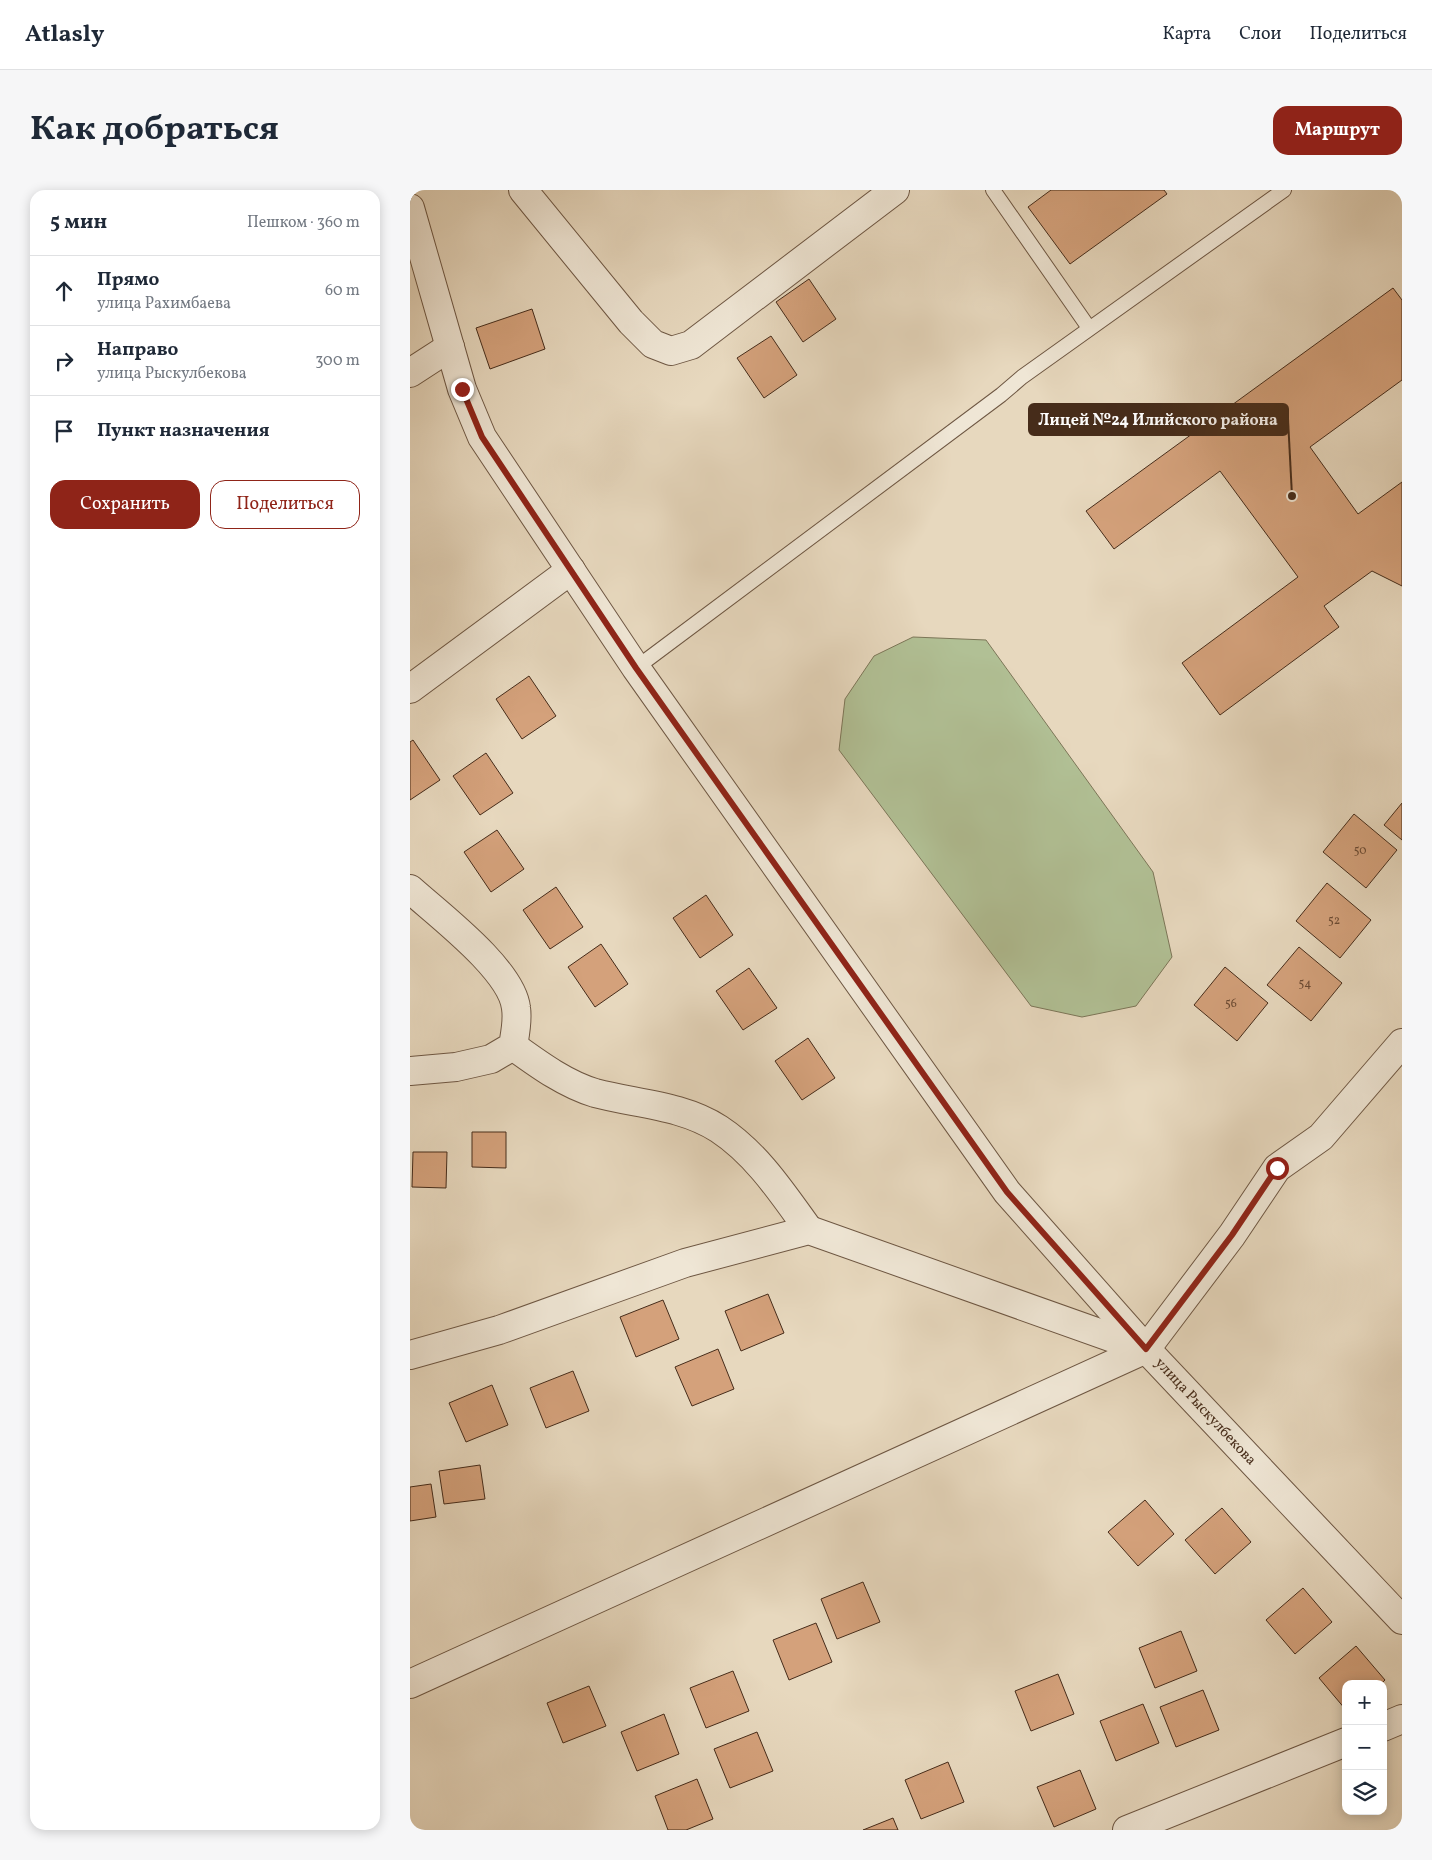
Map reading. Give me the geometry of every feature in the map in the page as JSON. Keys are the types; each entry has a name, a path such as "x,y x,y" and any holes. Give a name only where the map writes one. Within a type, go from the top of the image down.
{"street":[{"path":"523,190 631,322 653,344 671,351 691,345 895,190"},
{"name":"улица Рыскулбекова","path":"410,208 462,389 482,437 636,668 1007,1192 1146,1349 1402,1620"},
{"path":"410,373 450,347"},
{"path":"410,689 571,570"},
{"path":"410,889 490,962 503,977 511,991 516,1007 517,1025 513,1046 491,1059 456,1067 410,1071"},
{"path":"410,1684 1146,1349 1232,1235 1277,1168 1321,1137 1402,1043"},
{"path":"513,1046 563,1079 594,1093 684,1112 719,1129 738,1144 769,1175 809,1230"},
{"path":"410,1355 499,1330 685,1263 809,1230 1146,1349"},
{"path":"1387,1726 1402,1720"},
{"path":"1127,1830 1342,1744"}],"lane":[{"path":"993,190 1089,328"},
{"path":"636,668 1089,328 1284,190"}],"green space":[{"path":"913,637 986,640 1153,872 1172,957 1136,1006 1082,1017 1031,1006 839,750 845,699 874,656"}],"building":[{"path":"1051,190 1164,190 1167,194 1070,264 1028,207"},
{"path":"809,279 836,319 803,342 776,302"},
{"path":"1393,288 1402,300 1402,380 1310,447 1358,514 1402,482 1402,586 1372,571 1324,606 1339,627 1220,715 1182,663 1298,577 1220,471 1114,549 1086,511"},
{"path":"532,309 545,349 490,369 476,328"},
{"path":"771,336 797,375 764,398 737,358"},
{"path":"529,676 556,716 522,739 496,699"},
{"path":"413,740 440,780 410,800 410,742"},
{"path":"486,753 513,793 480,815 453,776"},
{"path":"1402,803 1402,840 1384,825"},
{"path":"1354,814 1397,850 1366,888 1323,852"},
{"path":"497,830 524,869 491,892 464,852"},
{"path":"1327,883 1371,920 1340,958 1296,921"},
{"path":"556,887 583,927 550,949 523,910"},
{"path":"706,895 733,935 700,958 673,918"},
{"path":"601,944 628,984 595,1007 568,967"},
{"path":"1299,947 1342,983 1311,1021 1267,985"},
{"path":"1225,967 1268,1003 1237,1041 1194,1005"},
{"path":"749,968 777,1008 743,1030 716,991"},
{"path":"808,1038 835,1078 802,1100 775,1061"},
{"path":"472,1132 506,1132 506,1168 472,1167"},
{"path":"413,1152 447,1152 446,1188 412,1187"},
{"path":"768,1294 784,1333 741,1351 725,1311"},
{"path":"663,1300 679,1339 636,1357 620,1317"},
{"path":"718,1349 734,1389 692,1406 675,1367"},
{"path":"573,1371 589,1411 546,1428 530,1388"},
{"path":"492,1385 508,1425 466,1442 449,1403"},
{"path":"480,1465 485,1499 444,1504 439,1471"},
{"path":"431,1484 436,1517 410,1521 410,1487"},
{"path":"1145,1500 1174,1534 1138,1566 1108,1532"},
{"path":"1222,1508 1251,1542 1215,1574 1185,1540"},
{"path":"863,1582 880,1622 837,1639 821,1599"},
{"path":"1303,1588 1332,1622 1295,1654 1266,1620"},
{"path":"816,1623 832,1662 789,1680 773,1640"},
{"path":"1181,1631 1197,1671 1155,1688 1139,1648"},
{"path":"1356,1646 1385,1680 1342,1680 1342,1705 1319,1678"},
{"path":"733,1671 749,1711 706,1728 690,1688"},
{"path":"1058,1674 1074,1714 1031,1731 1015,1691"},
{"path":"589,1686 606,1726 563,1743 547,1703"},
{"path":"1203,1690 1219,1730 1176,1747 1160,1707"},
{"path":"1143,1704 1159,1743 1116,1761 1100,1721"},
{"path":"664,1714 679,1754 637,1771 621,1732"},
{"path":"757,1732 773,1771 730,1788 714,1749"},
{"path":"948,1762 964,1802 921,1819 905,1780"},
{"path":"1080,1770 1096,1809 1054,1827 1037,1787"},
{"path":"697,1779 713,1819 686,1830 668,1830 655,1796"},
{"path":"893,1818 898,1830 863,1830"}],"place":[{"name":"Лицей №24 Илийского района","path":"1292,496"}],"route":[{"path":"462,389 482,437 636,668 1007,1192 1146,1349 1232,1235 1277,1168"}]}
